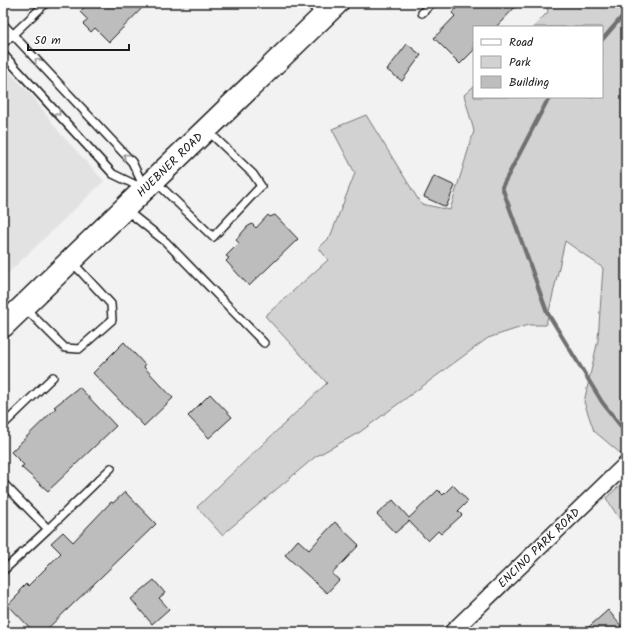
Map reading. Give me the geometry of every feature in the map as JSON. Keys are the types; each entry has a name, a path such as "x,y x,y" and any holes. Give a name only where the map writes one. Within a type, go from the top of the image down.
{"main road":[{"name":"HUEBNER ROAD","path":"3,326 207,129 326,7"}],"street":[{"name":"ENCINO PARK ROAD","path":"452,632 626,464"}],"lane":[{"path":"3,44 46,3"},
{"path":"422,13 432,3"},
{"path":"3,24 132,162 150,185 213,237 261,186 253,174 207,129"},
{"path":"3,54 113,174 150,185"},
{"path":"125,209 166,242 264,343"},
{"path":"24,307 65,348 79,349 112,320 111,304 71,261"},
{"path":"3,425 53,377"},
{"path":"3,572 111,468"},
{"path":"3,483 48,529"}],"shaded area":[{"path":"3,65 33,97 60,133 104,181 3,278"}],"green space":[{"path":"546,3 626,3 626,458 594,431 584,402 598,340 603,268 565,241 546,325 528,325 488,338 360,432 315,457 222,535 197,507 327,383 265,316 328,260 319,248 330,237 355,173 332,129 366,115 421,204 450,210 474,131 464,95 473,87 473,98 603,98 603,26 534,26 548,12"},
{"path":"626,480 626,529 606,498"}],"building":[{"path":"88,3 147,3 109,42 95,28 91,32 83,24 88,20 80,12"},
{"path":"461,3 519,3 497,26 473,26 473,51 460,64 434,38 455,16 452,13"},
{"path":"407,44 421,55 402,81 387,70"},
{"path":"434,176 455,186 446,207 424,197"},
{"path":"268,215 270,217 275,215 298,239 249,286 226,261 229,258 226,256 239,243 236,240 247,227 252,224 256,228"},
{"path":"124,342 145,365 144,367 173,398 144,426 93,373"},
{"path":"79,387 116,426 48,491 21,467 24,465 11,452 56,408 54,407"},
{"path":"210,394 232,417 209,438 188,416"},
{"path":"453,485 468,501 458,511 462,515 441,534 438,531 428,541 409,521 395,533 377,514 393,500 409,518 438,490 443,495"},
{"path":"125,492 156,524 44,632 34,632 8,605 20,593 19,591 26,584 28,586 61,553 51,543 63,532 73,542 111,502 113,503"},
{"path":"335,522 359,545 332,574 339,580 327,593 285,555 298,540 309,550"},
{"path":"154,580 165,593 159,598 169,609 152,624 131,599"},
{"path":"608,610 626,632 583,632"}],"waterway":[{"path":"603,39 626,12"},
{"path":"550,98 546,103 502,187 547,312 602,402 626,433"}]}
